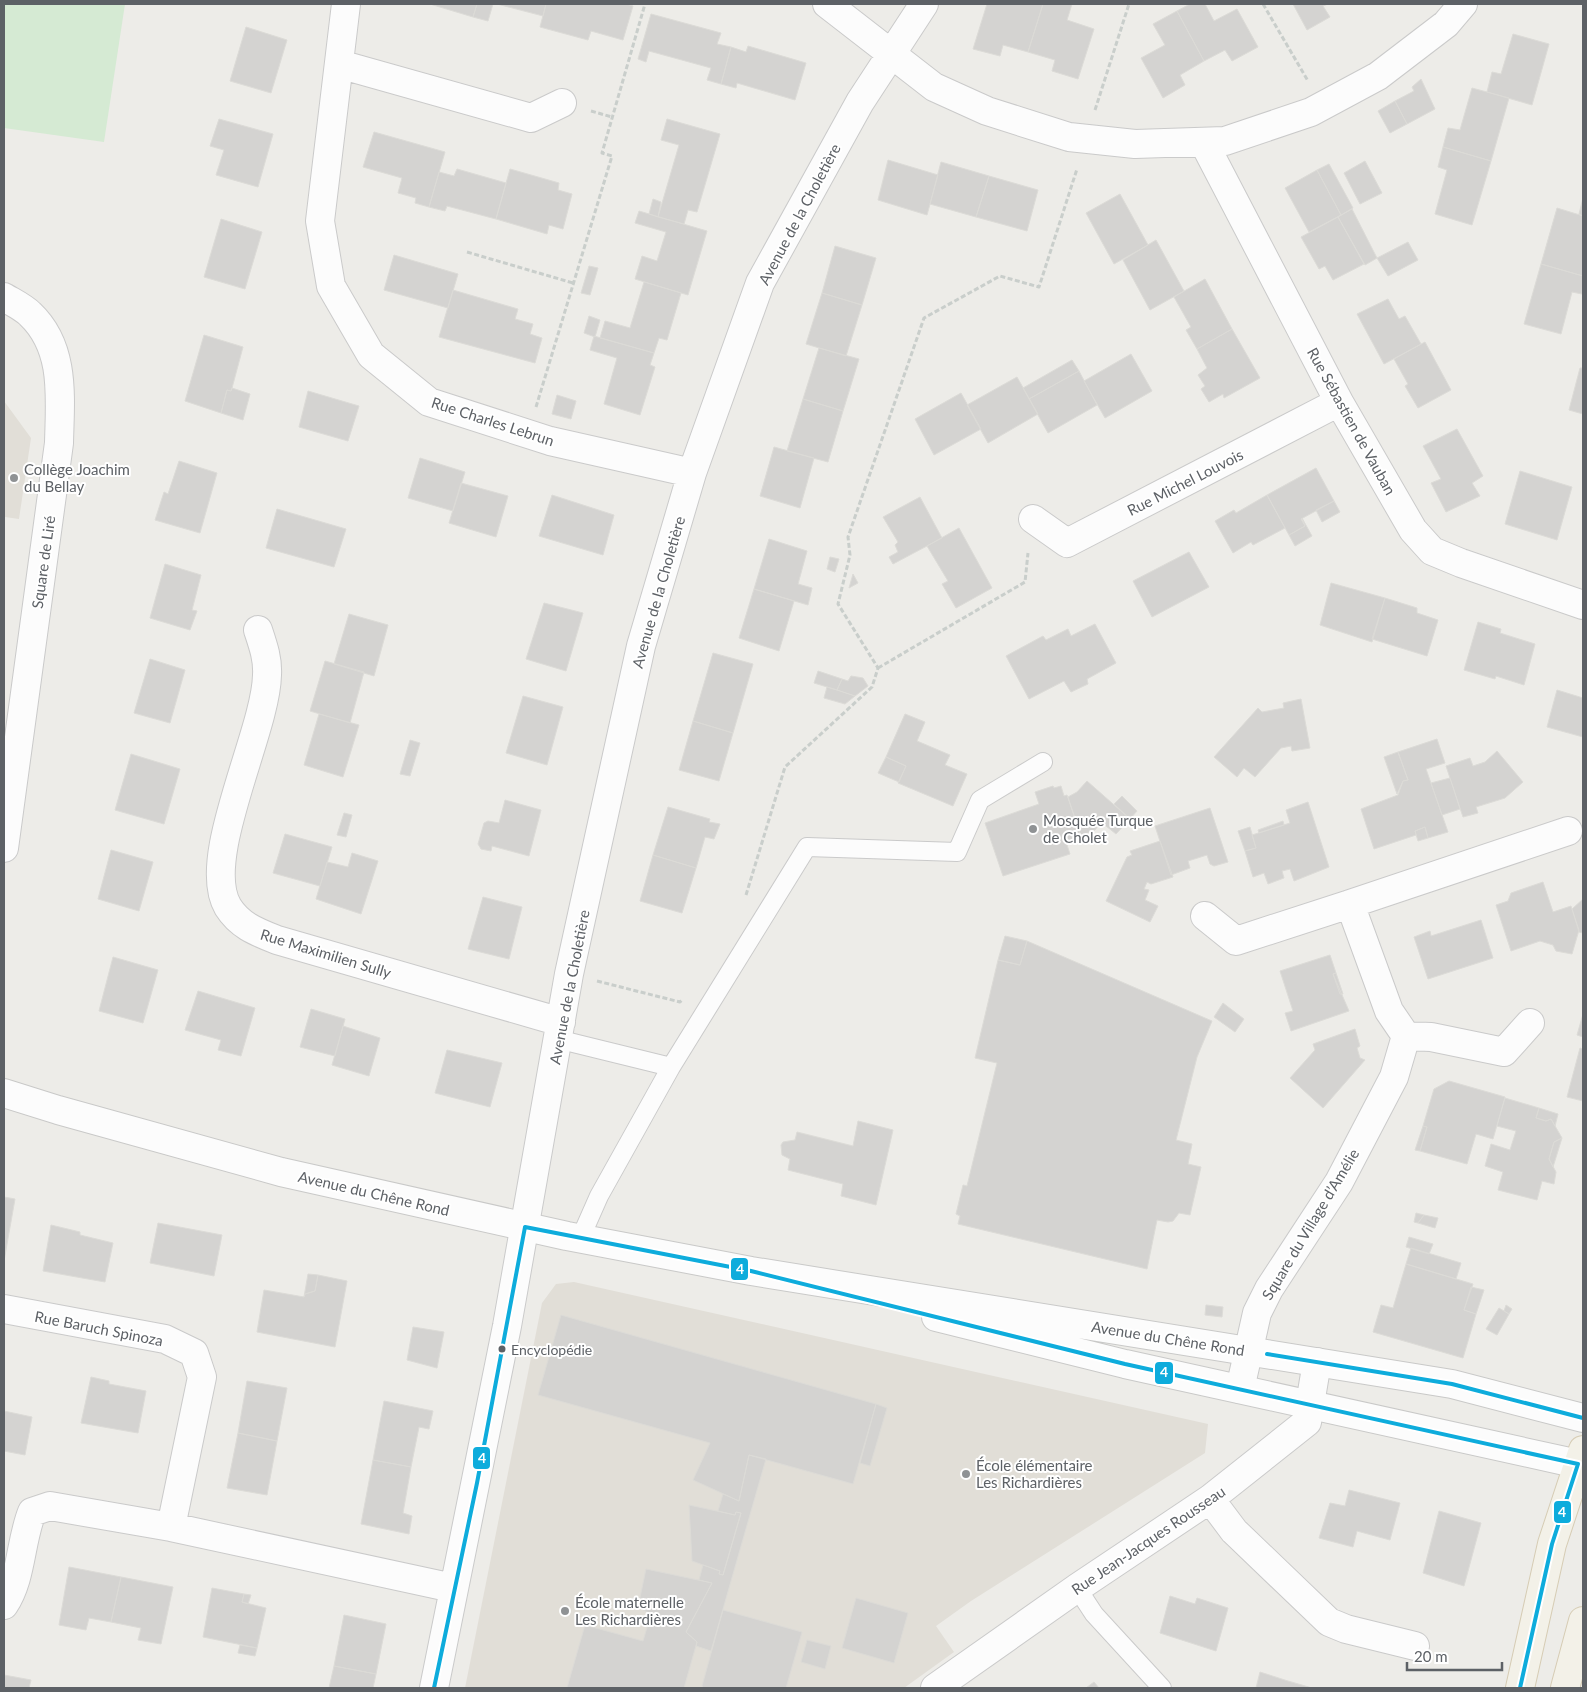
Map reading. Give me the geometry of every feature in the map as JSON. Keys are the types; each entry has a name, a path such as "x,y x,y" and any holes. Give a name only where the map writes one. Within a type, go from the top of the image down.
{"main road":[{"path":"1520,1688 1552,1544 1582,1460"},
{"path":"1565,1688 1583,1621"}],"street":[{"name":"Rue Charles Lebrun","path":"346,4 320,222 331,286 371,354 429,402 550,441 692,472"},
{"path":"827,4 934,87 987,111 1069,137 1135,144 1204,144 1224,142 1322,107 1378,76 1446,24 1463,4"},
{"name":"Avenue de la Choletière","path":"434,1688 525,1228 570,974 641,646 692,472 760,283 860,102 924,4"},
{"path":"339,64 531,118 562,103"},
{"name":"Rue Sébastien de Vauban","path":"1204,144 1339,402 1413,530 1432,551 1461,563 1583,605"},
{"name":"Square de Liré","path":"4,297 30,314 53,346 61,385 59,443 4,848"},
{"name":"Rue Michel Louvois","path":"1033,520 1067,543 1339,402"},
{"name":"Rue Maximilien Sully","path":"258,630 266,655 267,675 264,698 228,827 222,861 222,884 227,905 240,923 277,940 559,1030"},
{"path":"1205,916 1236,941 1568,831"},
{"path":"1350,904 1389,1011 1406,1036 1431,1037 1504,1052 1530,1023"},
{"name":"Square du Village d’Amélie","path":"1240,1389 1257,1312 1269,1289 1339,1182 1394,1077 1406,1036"},
{"name":"Avenue du Chêne Rond","path":"4,1093 58,1110 281,1172 525,1228 751,1270 1452,1384 1583,1418"},
{"name":"Avenue du Chêne Rond","path":"751,1270 1125,1364 1582,1460"},
{"name":"Rue Baruch Spinoza","path":"4,1309 165,1339 194,1353 202,1377 171,1527"},
{"name":"Rue Jean-Jacques Rousseau","path":"935,1688 1076,1588 1210,1499 1307,1422 1317,1362"},
{"path":"1210,1499 1234,1531 1329,1622 1346,1629 1414,1646"},
{"path":"4,1605 13,1592 24,1532 32,1512 50,1506 171,1527 453,1588"}],"lane":[{"path":"580,1239 598,1196 671,1067 807,847 957,852 980,800 1043,762"},
{"path":"559,1030 671,1067"},
{"path":"1076,1588 1094,1614 1162,1688"}],"path":[{"path":"528,433 612,156 602,153 645,4"},
{"path":"878,668 838,604 850,555 848,537 924,318 1000,276 1039,287 1129,4"},
{"path":"1263,4 1322,107"},
{"path":"467,252 573,283"},
{"path":"744,902 785,767 872,688 878,668 1025,582 1033,520"},
{"path":"570,974 680,1002 686,994"}],"shaded area":[{"name":"Collège Joachim du Bellay","path":"4,401 31,438 19,519 5,517 4,520"},
{"path":"574,1282 1208,1424 1205,1453 971,1601 936,1626 954,1652 904,1688 465,1688 542,1303 556,1284"}],"green space":[{"path":"4,4 125,4 104,142 4,128"}],"building":[{"path":"430,4 477,4 473,17"},
{"path":"477,4 493,4 488,21 473,17"},
{"path":"497,4 546,4 543,16"},
{"path":"546,4 626,4 633,6 623,40 591,31 588,40 540,27"},
{"path":"987,4 1043,4 1028,52 1003,45 1000,56 973,49"},
{"path":"1043,4 1072,4 1067,20 1094,29 1078,79 1052,71 1055,60 1028,52"},
{"path":"1190,4 1205,4 1214,21 1237,9 1258,47 1232,61 1225,50 1204,61 1177,11"},
{"path":"1293,4 1328,4 1323,6 1330,17 1307,30"},
{"path":"1177,11 1204,61 1180,75 1185,85 1163,98 1141,58 1165,45 1153,24"},
{"path":"651,14 721,33 717,44 731,47 721,84 707,80 711,68 649,51 646,62 638,59"},
{"path":"246,27 287,40 271,93 230,81"},
{"path":"1513,34 1549,44 1532,105 1487,92 1492,72 1501,74"},
{"path":"748,46 806,63 795,100 737,83 736,88 721,84 731,47 746,52"},
{"path":"1421,79 1435,109 1407,124 1395,101 1414,91 1412,87"},
{"path":"1472,88 1509,98 1491,161 1443,147 1448,128 1460,130"},
{"path":"1395,101 1407,124 1390,133 1378,111"},
{"path":"219,119 273,134 258,187 216,175 224,150 210,146"},
{"path":"667,119 720,134 697,212 688,210 684,224 658,217 679,145 661,140"},
{"path":"374,132 445,152 429,207 415,203 416,198 398,193 402,178 363,167"},
{"path":"1443,147 1491,161 1472,225 1435,214 1447,170 1438,167"},
{"path":"888,160 938,175 927,215 878,200"},
{"path":"1365,161 1382,193 1360,204 1344,173"},
{"path":"941,162 989,176 976,217 930,204"},
{"path":"1329,164 1353,208 1341,215 1317,170"},
{"path":"457,169 506,183 496,219 447,206 445,211 429,207 439,172 454,176"},
{"path":"510,169 559,183 558,190 572,194 563,229 549,225 547,234 496,219"},
{"path":"1317,170 1341,215 1309,232 1285,188"},
{"path":"989,176 1038,190 1027,231 976,217"},
{"path":"1120,194 1148,245 1114,264 1086,213"},
{"path":"1583,198 1583,216 1579,214"},
{"path":"653,199 661,202 658,217 649,214"},
{"path":"1557,208 1583,216 1583,276 1541,264"},
{"path":"1352,209 1377,258 1365,265 1338,217"},
{"path":"639,211 707,231 688,295 635,279 642,256 657,261 666,232 635,223"},
{"path":"1338,217 1364,264 1333,280 1325,266 1319,269 1301,237"},
{"path":"221,219 262,232 245,289 204,277"},
{"path":"1156,240 1184,291 1150,310 1123,260"},
{"path":"1408,242 1418,260 1388,276 1377,258"},
{"path":"835,246 876,258 862,305 822,293"},
{"path":"394,255 458,274 448,308 384,290"},
{"path":"1541,264 1583,276 1582,294 1572,292 1561,334 1524,324"},
{"path":"589,266 598,268 590,295 581,293"},
{"path":"1205,279 1232,329 1197,349 1186,330 1191,327 1174,297"},
{"path":"644,282 681,293 667,340 659,338 654,353 600,338 605,321 630,328"},
{"path":"453,290 518,309 515,319 533,324 530,334 542,338 535,363 439,337"},
{"path":"822,293 862,305 846,356 806,344"},
{"path":"1388,299 1399,319 1405,316 1421,344 1384,364 1357,314"},
{"path":"589,316 600,320 595,337 584,333"},
{"path":"1232,329 1260,378 1224,398 1223,394 1209,402 1201,389 1205,386 1198,375 1207,368 1197,349"},
{"path":"204,335 243,347 231,391 227,390 221,413 185,401"},
{"path":"594,336 654,353 650,365 655,367 640,415 604,404 617,358 590,350"},
{"path":"1425,342 1451,390 1418,408 1405,386 1408,384 1394,359"},
{"path":"819,348 859,359 843,411 803,399"},
{"path":"1131,354 1152,391 1105,418 1084,381"},
{"path":"1072,360 1079,371 1029,399 1023,388"},
{"path":"1580,368 1583,368 1583,414 1569,410"},
{"path":"1079,371 1097,405 1048,433 1029,399"},
{"path":"1017,377 1038,414 988,443 967,405"},
{"path":"232,388 250,394 243,420 221,413 227,390 231,391"},
{"path":"308,391 359,406 348,441 299,427"},
{"path":"961,393 981,429 934,455 915,419"},
{"path":"557,395 576,401 571,419 552,414"},
{"path":"803,399 843,411 828,462 787,451"},
{"path":"1457,429 1483,476 1472,483 1480,496 1446,512 1431,483 1441,479 1423,446"},
{"path":"774,447 814,458 800,508 760,496"},
{"path":"420,458 465,472 453,511 408,498"},
{"path":"179,461 217,473 200,533 155,520 164,492 168,494"},
{"path":"1316,468 1334,501 1301,519 1305,526 1289,535 1267,495"},
{"path":"1520,471 1572,487 1557,540 1505,524"},
{"path":"461,483 508,496 496,537 449,523"},
{"path":"552,495 614,515 603,555 539,536"},
{"path":"1267,495 1285,528 1253,545 1251,542 1233,553 1215,521 1234,510 1236,513"},
{"path":"920,497 942,538 893,564 889,557 898,552 895,545 898,542 883,517"},
{"path":"1334,501 1340,512 1322,522 1316,510"},
{"path":"277,509 346,529 334,567 266,548"},
{"path":"1302,518 1312,536 1295,546 1289,535 1305,526"},
{"path":"959,528 992,588 956,608 942,584 948,581 927,546"},
{"path":"769,539 807,551 798,584 812,588 808,605 754,589"},
{"path":"1189,552 1209,587 1152,617 1133,581"},
{"path":"830,557 839,559 835,572 827,569"},
{"path":"165,564 201,575 192,610 197,611 190,630 150,618"},
{"path":"853,574 858,583 849,588"},
{"path":"1331,583 1385,598 1372,642 1320,625"},
{"path":"754,589 794,601 779,651 739,638"},
{"path":"1385,598 1417,608 1417,613 1438,620 1427,656 1372,639"},
{"path":"544,603 583,613 566,671 526,659"},
{"path":"349,614 388,625 374,676 334,664"},
{"path":"1478,622 1501,629 1500,633 1535,644 1524,685 1496,676 1495,679 1464,670"},
{"path":"1095,624 1116,663 1087,679 1088,684 1071,692 1064,681 1029,699 1006,656 1043,636 1046,640 1068,629 1071,636"},
{"path":"713,653 753,664 733,733 693,721"},
{"path":"150,659 185,670 170,723 134,713"},
{"path":"325,661 364,672 350,723 310,711"},
{"path":"818,671 842,679 837,690 814,683"},
{"path":"851,676 863,678 868,686 855,696 837,690 842,679 848,681"},
{"path":"827,687 855,696 845,704 824,698"},
{"path":"1557,690 1583,698 1583,737 1547,727"},
{"path":"523,696 563,707 547,765 506,753"},
{"path":"1301,699 1310,748 1292,751 1291,746 1281,748 1255,777 1244,768 1237,777 1214,757 1258,708 1262,712 1284,708 1283,703"},
{"path":"319,714 359,725 343,777 304,765"},
{"path":"905,714 925,722 917,741 950,755 945,765 967,774 953,806 898,783 906,766 886,757"},
{"path":"693,721 733,733 719,781 679,770"},
{"path":"1437,739 1445,763 1426,769 1448,832 1428,838 1425,827 1415,831 1416,835 1374,849 1361,809 1398,795 1403,781 1408,780 1398,752"},
{"path":"410,740 420,743 410,776 400,774"},
{"path":"1497,751 1523,782 1505,798 1476,807 1478,813 1463,817 1446,766 1470,758 1473,766 1485,762"},
{"path":"1398,752 1408,780 1403,781 1397,794 1384,757"},
{"path":"131,754 180,769 164,824 115,810"},
{"path":"886,757 906,766 899,782 878,773"},
{"path":"1450,778 1460,809 1442,815 1431,783"},
{"path":"1087,781 1130,819 1116,834 1101,822 1095,830 1081,836 1068,797 1077,792"},
{"name":"Mosquée Turque de Cholet","path":"1053,786 1054,788 1061,786 1064,796 1067,795 1082,840 1067,845 1070,854 1003,876 985,823 1039,804 1035,792"},
{"path":"1122,796 1137,811 1130,819 1114,804"},
{"path":"505,800 541,810 529,856 492,846 491,851 481,849 478,844 484,823 488,821 499,823"},
{"path":"1308,802 1329,867 1294,881 1290,869 1282,871 1284,878 1268,884 1264,873 1253,877 1245,851 1256,848 1252,835 1290,823 1286,810"},
{"path":"668,807 710,819 709,822 720,824 714,839 705,837 696,868 653,855"},
{"path":"1210,808 1228,862 1214,866 1210,864 1207,855 1188,861 1190,868 1171,875 1155,826"},
{"path":"344,813 352,815 346,837 337,835"},
{"path":"1283,821 1284,825 1259,833 1258,830"},
{"path":"1250,827 1256,848 1245,851 1238,831"},
{"path":"1425,827 1428,838 1418,841 1415,831"},
{"path":"285,834 332,847 320,886 273,873"},
{"path":"1160,841 1173,877 1151,884 1147,882 1144,889 1149,890 1145,900 1158,906 1150,922 1106,901 1127,857 1132,855 1130,851"},
{"path":"111,850 153,862 139,911 98,899"},
{"path":"352,853 378,861 361,914 316,899 327,862 348,867"},
{"path":"653,855 696,868 682,913 640,901"},
{"path":"1543,882 1553,912 1571,906 1579,930 1572,954 1556,951 1553,945 1540,941 1511,951 1496,905 1508,901 1511,893"},
{"path":"483,897 522,907 509,959 468,949"},
{"path":"1583,899 1583,933 1579,932 1572,909"},
{"path":"1481,920 1493,958 1428,979 1414,937 1430,931 1431,936"},
{"path":"1005,936 1027,941 1020,965 998,960"},
{"path":"1027,941 1212,1021 1197,1057 1176,1140 1192,1144 1188,1164 1201,1167 1190,1215 1179,1213 1173,1221 1168,1222 1157,1220 1147,1269 958,1224 960,1216 956,1214 963,1185 967,1186 997,1063 975,1058 998,960 1020,965"},
{"path":"1330,955 1336,973 1333,974 1349,1011 1291,1031 1285,1013 1293,1011 1280,971"},
{"path":"113,957 158,970 143,1023 99,1011"},
{"path":"1336,973 1343,994 1340,994 1333,974"},
{"path":"198,991 255,1008 241,1056 218,1050 221,1040 185,1030"},
{"path":"1223,1003 1244,1019 1235,1032 1214,1017"},
{"path":"311,1009 345,1019 335,1056 300,1047"},
{"path":"1583,1014 1583,1037 1577,1035"},
{"path":"343,1026 380,1038 369,1076 332,1065"},
{"path":"1355,1029 1360,1046 1357,1048 1360,1058 1365,1060 1323,1108 1290,1078 1315,1050 1313,1044"},
{"path":"1580,1048 1583,1049 1583,1101 1567,1097"},
{"path":"447,1050 502,1063 490,1107 435,1093"},
{"path":"1449,1081 1505,1097 1493,1139 1476,1134 1467,1164 1420,1151 1427,1127 1423,1126 1434,1089"},
{"path":"1505,1098 1539,1108 1536,1118 1546,1121 1551,1119 1562,1138 1554,1142 1549,1159 1556,1172 1554,1184 1542,1181 1537,1200 1498,1190 1503,1172 1485,1166 1491,1144 1510,1150 1516,1131 1497,1126"},
{"path":"1539,1108 1558,1114 1555,1126 1551,1119 1546,1121 1536,1118"},
{"path":"858,1121 893,1130 876,1205 841,1196 843,1184 788,1170 790,1159 782,1155 781,1145 783,1142 795,1140 797,1132 853,1146"},
{"path":"1423,1126 1427,1127 1420,1151 1415,1150"},
{"path":"1562,1138 1553,1167 1549,1159 1554,1142"},
{"path":"4,1197 15,1199 4,1261"},
{"path":"1416,1213 1424,1215 1418,1223 1414,1222"},
{"path":"1424,1215 1438,1218 1435,1228 1418,1223"},
{"path":"158,1223 222,1235 214,1276 150,1263"},
{"path":"51,1225 80,1232 80,1235 113,1243 105,1282 43,1271"},
{"path":"1409,1237 1433,1244 1429,1254 1406,1247"},
{"path":"1411,1248 1461,1263 1456,1279 1406,1264"},
{"path":"1406,1264 1473,1284 1464,1310 1476,1314 1463,1358 1373,1332 1381,1305 1393,1308"},
{"path":"308,1274 318,1275 315,1291 305,1294 304,1297"},
{"path":"318,1275 347,1281 335,1347 257,1332 264,1290 304,1297 305,1294 315,1291"},
{"path":"1471,1287 1484,1290 1476,1314 1464,1310"},
{"path":"1206,1305 1223,1307 1222,1317 1205,1315"},
{"path":"1506,1305 1512,1309 1509,1314 1504,1311"},
{"path":"1499,1308 1509,1314 1497,1335 1486,1329"},
{"path":"561,1315 876,1404 853,1484 749,1455 739,1501 693,1480 710,1443 538,1395"},
{"path":"413,1327 444,1332 437,1368 407,1360"},
{"path":"91,1377 109,1381 109,1384 146,1391 138,1433 81,1423"},
{"path":"247,1381 287,1388 277,1441 238,1433"},
{"path":"384,1401 433,1411 429,1429 419,1427 411,1467 373,1460"},
{"path":"876,1404 887,1408 870,1466 860,1463"},
{"path":"4,1411 32,1417 25,1455 4,1451"},
{"path":"238,1433 277,1441 267,1495 227,1488"},
{"path":"749,1455 766,1459 711,1651 696,1646 697,1642 686,1632 712,1583 699,1580 703,1565 720,1571 719,1574 723,1575 741,1513 736,1512 735,1515 718,1511 723,1494 739,1501"},
{"path":"373,1460 411,1467 403,1513 412,1516 409,1534 361,1524"},
{"path":"1349,1490 1400,1503 1390,1540 1357,1531 1353,1547 1319,1538 1330,1503 1345,1506"},
{"path":"689,1505 735,1515 736,1512 741,1513 723,1575 719,1574 720,1571 692,1561"},
{"path":"1439,1511 1481,1523 1464,1586 1423,1573"},
{"path":"69,1567 121,1577 111,1622 89,1618 86,1630 59,1625"},
{"path":"646,1569 712,1583 686,1632 697,1642 684,1688 567,1688 585,1625 643,1641 651,1614 638,1607"},
{"path":"121,1577 173,1587 161,1644 138,1640 141,1628 111,1622"},
{"path":"212,1588 244,1594 242,1602 266,1608 257,1648 203,1637"},
{"path":"244,1594 251,1595 248,1604 242,1602"},
{"path":"1170,1596 1195,1604 1197,1598 1228,1608 1216,1651 1160,1633"},
{"path":"856,1598 908,1613 894,1663 842,1648"},
{"path":"723,1610 802,1632 786,1688 704,1688 702,1686"},
{"path":"344,1615 386,1624 376,1674 334,1666"},
{"path":"807,1640 831,1646 825,1669 801,1662"},
{"path":"240,1645 257,1648 255,1656 238,1653"},
{"path":"334,1666 376,1674 373,1688 329,1688"},
{"path":"1260,1672 1288,1681 1312,1688 1256,1688"},
{"path":"4,1675 31,1680 29,1688 4,1688"},
{"path":"1094,1682 1099,1688 1086,1688"}],"transit line":[{"name":"4","path":"525,1227 751,1271 1125,1364 1578,1464 1552,1544 1520,1688"},
{"name":"4","path":"434,1688 477,1483 525,1227"},
{"name":"4","path":"1267,1354 1452,1384 1583,1418"}],"place":[{"name":"Collège Joachim du Bellay","path":"14,478"},
{"name":"Mosquée Turque de Cholet","path":"1033,829"},
{"name":"Encyclopédie","path":"502,1349"},
{"name":"École élémentaire Les Richardières","path":"966,1474"},
{"name":"École maternelle Les Richardières","path":"565,1611"}]}
